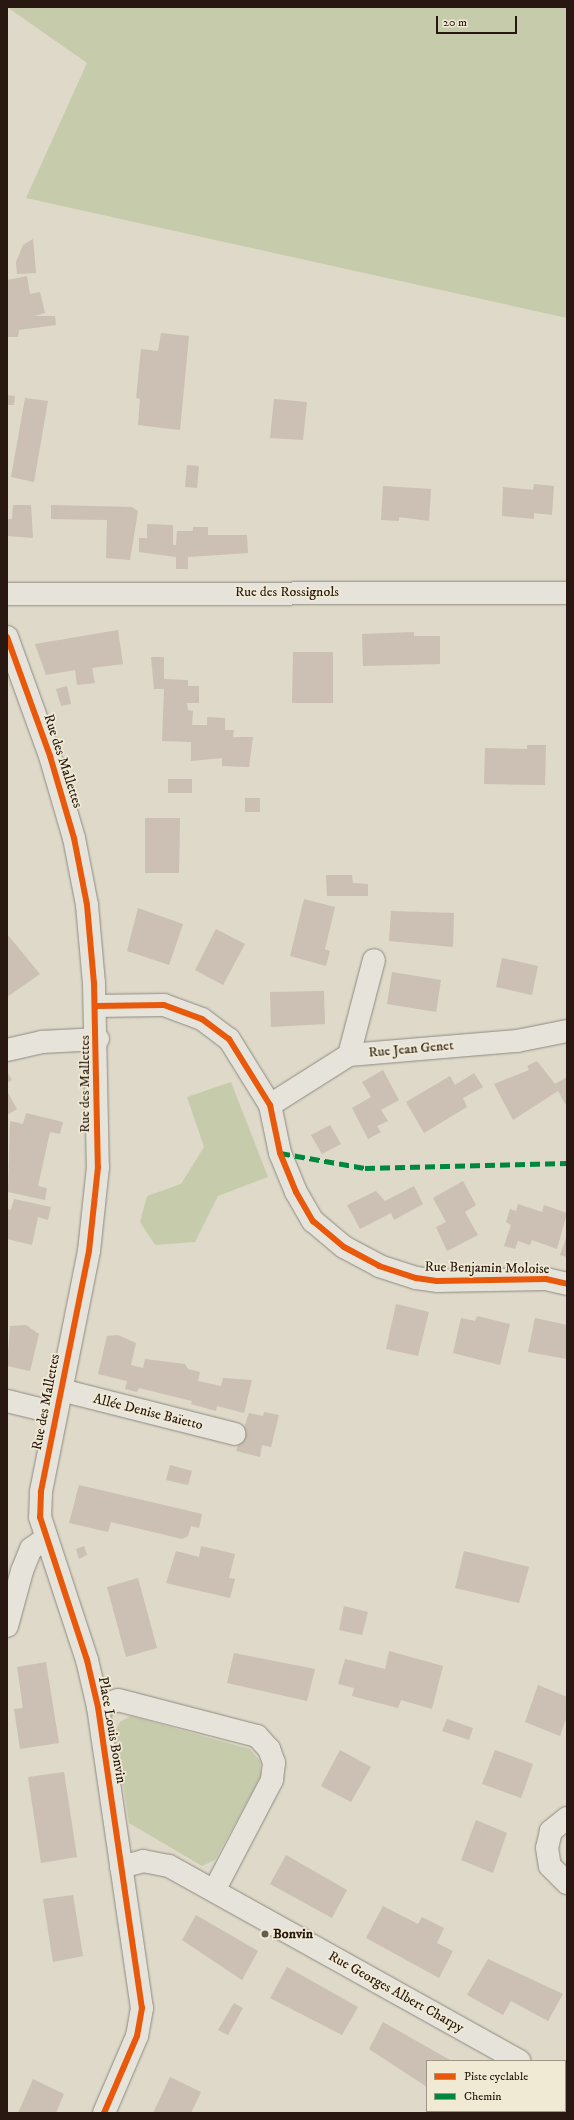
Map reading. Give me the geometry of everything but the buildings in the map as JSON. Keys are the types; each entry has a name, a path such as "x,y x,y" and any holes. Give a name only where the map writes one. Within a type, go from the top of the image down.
{"street":[{"name":"Rue des Rossignols","path":"7,594 567,593"},
{"name":"Rue des Mallettes","path":"7,637 50,756 74,838 87,905 98,1039 98,1167 89,1251 41,1492 40,1517 46,1538"},
{"path":"349,1055 374,960"},
{"name":"Rue Benjamin Moloise","path":"95,1006 164,1005 202,1019 230,1039 270,1105 280,1153 296,1192 313,1221 344,1246 379,1266 416,1278 437,1281 546,1279 567,1284"},
{"name":"Rue Jean Genet","path":"270,1105 349,1055 517,1041 567,1032"},
{"path":"7,1050 43,1042 98,1039"},
{"name":"Allée Denise Baïetto","path":"61,1390 235,1434"},
{"path":"7,1401 56,1413"},
{"path":"7,1626 22,1571 31,1549 46,1538"},
{"name":"Place Louis Bonvin","path":"46,1538 87,1660 98,1707 142,2008 137,2036 104,2113"},
{"name":"Place Louis Bonvin","path":"98,1707 118,1700 257,1736 269,1749 274,1763 272,1780 214,1891"},
{"path":"567,1818 551,1831 547,1848 550,1866 567,1883"},
{"name":"Rue Georges Albert Charpy","path":"121,1867 143,1861 169,1866 517,2060"}],"green space":[{"path":"7,7 567,7 567,318 26,198 87,63"},
{"path":"231,1082 268,1177 218,1196 195,1242 155,1245 140,1222 147,1196 181,1184 204,1147 187,1097"},
{"path":"130,1716 250,1749 260,1761 261,1776 215,1860 202,1866 129,1823 115,1731 120,1722"}],"marked path":[{"path":"280,1153 365,1168 567,1163"}],"cycle path":[{"path":"7,637 50,756 74,838 87,905 94,983 98,1167 89,1251 41,1492 40,1517 87,1660 98,1707 142,2008 137,2036 104,2113"},
{"path":"95,1006 164,1005 202,1019 229,1039 270,1105 280,1153 296,1192 313,1221 344,1247 379,1266 416,1278 437,1281 546,1279 567,1284"}],"place":[{"name":"Bonvin","path":"265,1934"}]}
